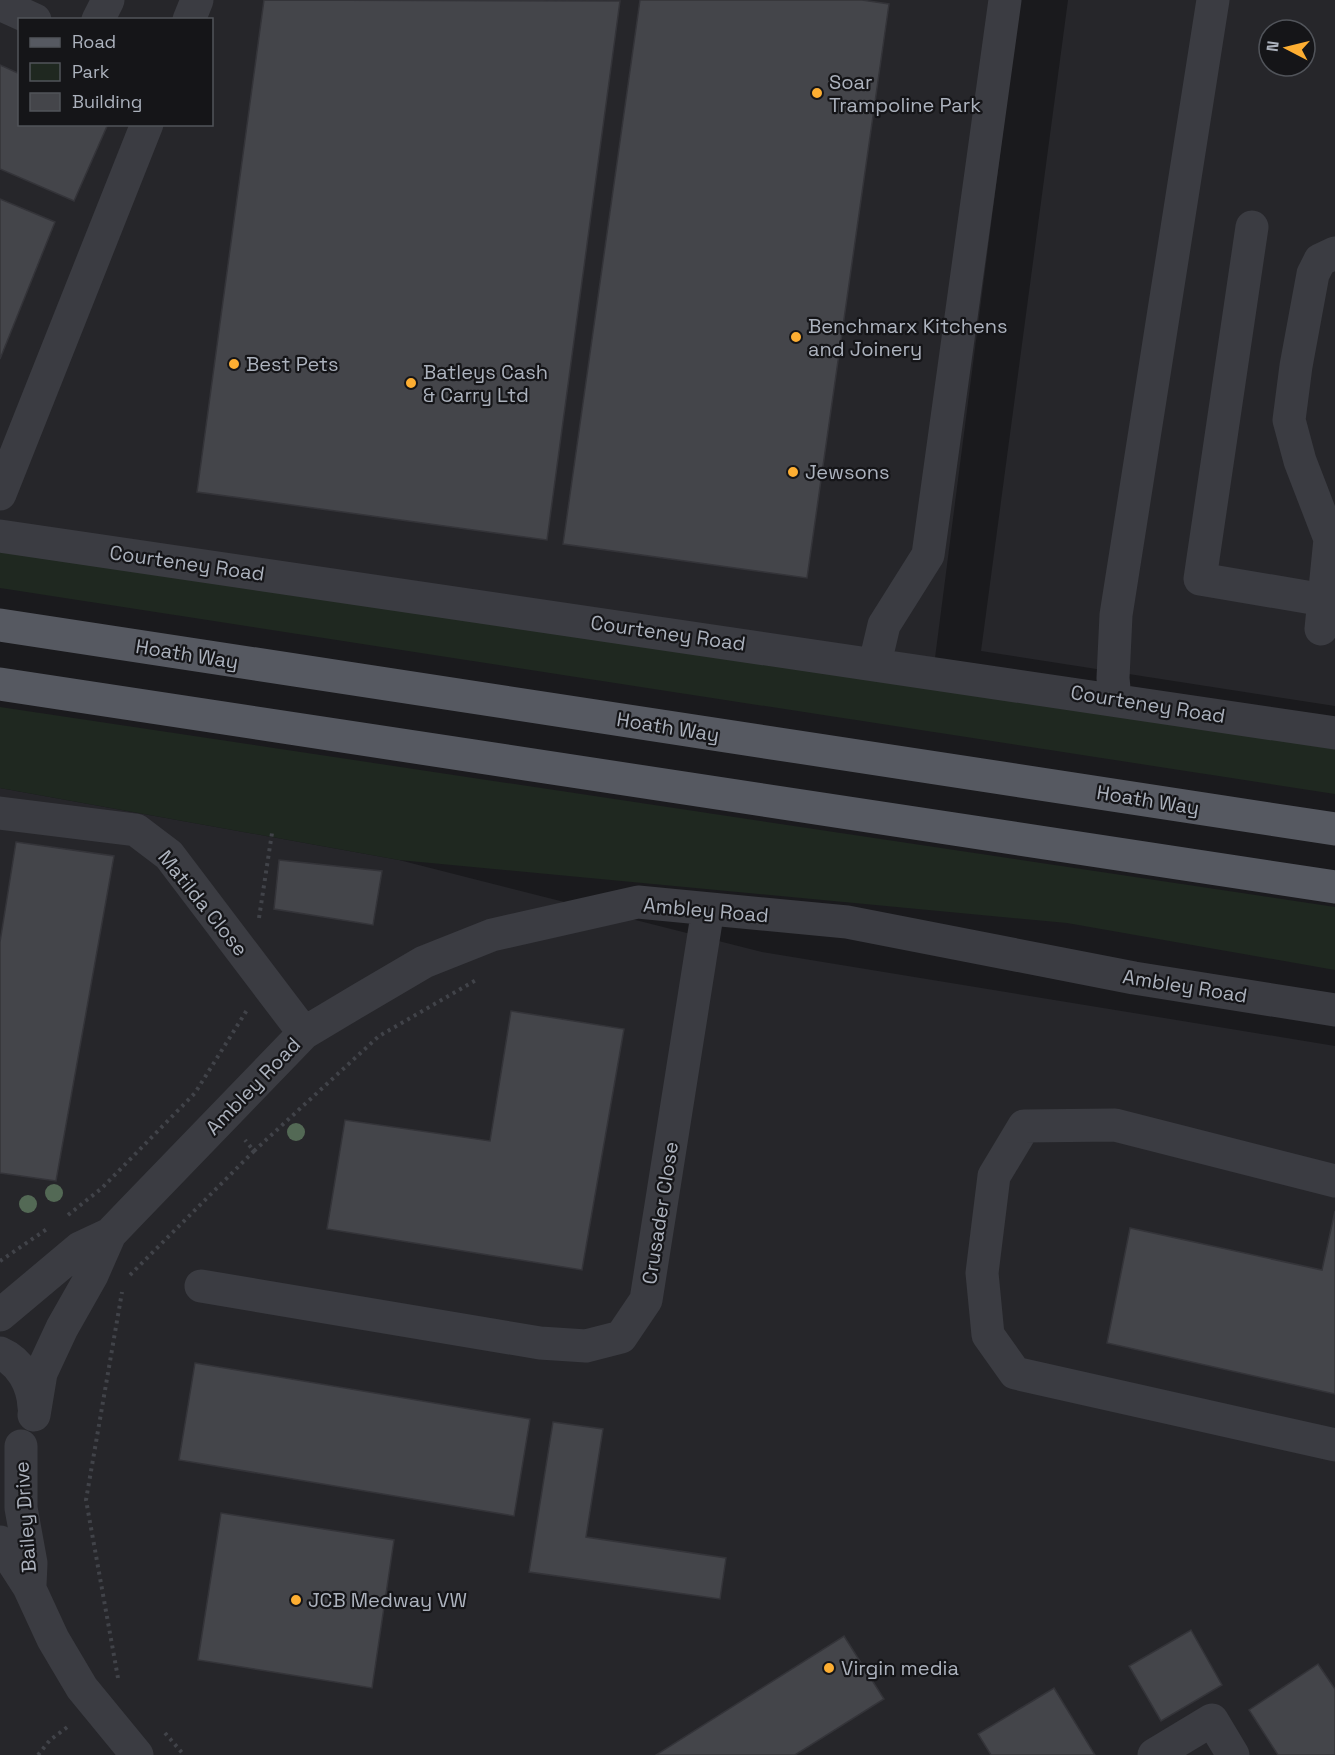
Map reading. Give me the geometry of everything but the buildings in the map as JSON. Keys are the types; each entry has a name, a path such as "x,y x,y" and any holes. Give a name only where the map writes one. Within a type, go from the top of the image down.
{"main road":[{"name":"Hoath Way","path":"0,625 1335,829"},
{"path":"0,684 1335,887"}],"street":[{"path":"99,18 108,0"},
{"path":"190,18 197,0"},
{"path":"875,663 884,625 928,555 1005,0"},
{"path":"1115,699 1116,615 1214,0"},
{"path":"0,4 31,18"},
{"path":"0,494 146,126"},
{"path":"1252,227 1200,579 1322,614 1330,539 1300,461 1289,420 1296,366 1313,274 1320,260 1335,253"},
{"name":"Courteney Road","path":"0,536 875,663 1335,733"},
{"name":"Matilda Close","path":"0,813 136,830 169,855 304,1033"},
{"name":"Ambley Road","path":"10,1454 30,1431 44,1366 74,1304 92,1275 110,1234 304,1033 424,962 492,935 638,902 847,922 1134,978 1335,1010"},
{"name":"Crusader Close","path":"201,1286 540,1343 586,1346 621,1337 646,1300 708,909"},
{"path":"1335,1181 1115,1125 1024,1126 994,1176 982,1273 988,1335 1015,1373 1335,1445"},
{"name":"Ambley Road","path":"0,1315 80,1248 110,1234"},
{"path":"0,1353 19,1367 29,1381 34,1397 34,1415"},
{"name":"Bailey Drive","path":"10,1454 31,1563 29,1587"},
{"name":"Bailey Drive","path":"0,1542 29,1587 53,1639 95,1706 137,1755"},
{"path":"1154,1755 1212,1720 1233,1755"}],"path":[{"path":"236,943 256,925 259,917 272,832"},
{"path":"118,1683 86,1500 124,1281 254,1151 379,1036 476,980"},
{"path":"65,1217 102,1188 195,1093 247,1010 247,1003"},
{"path":"195,1093 222,1117 254,1151"},
{"path":"0,1261 57,1223"},
{"path":"38,1755 50,1740 95,1706"},
{"path":"162,1731 184,1755"}],"shaded area":[{"path":"0,0 1020,0 931,689 0,546"},
{"path":"1068,0 1335,0 1335,706 981,651"},
{"path":"0,788 399,860 762,952 1335,1046 1335,1755 0,1755"}],"green space":[{"path":"0,546 1335,749 1335,794 0,588"},
{"path":"0,707 1335,907 1335,970 1067,923 399,860 0,788"}],"place":[{"name":"Soar Trampoline Park","path":"817,93"},
{"name":"Benchmarx Kitchens and Joinery","path":"796,337"},
{"name":"Best Pets","path":"234,364"},
{"name":"Batleys Cash & Carry Ltd","path":"411,383"},
{"name":"Jewsons","path":"793,472"},
{"name":"JCB Medway VW","path":"296,1600"},
{"name":"Virgin media","path":"829,1668"}]}
